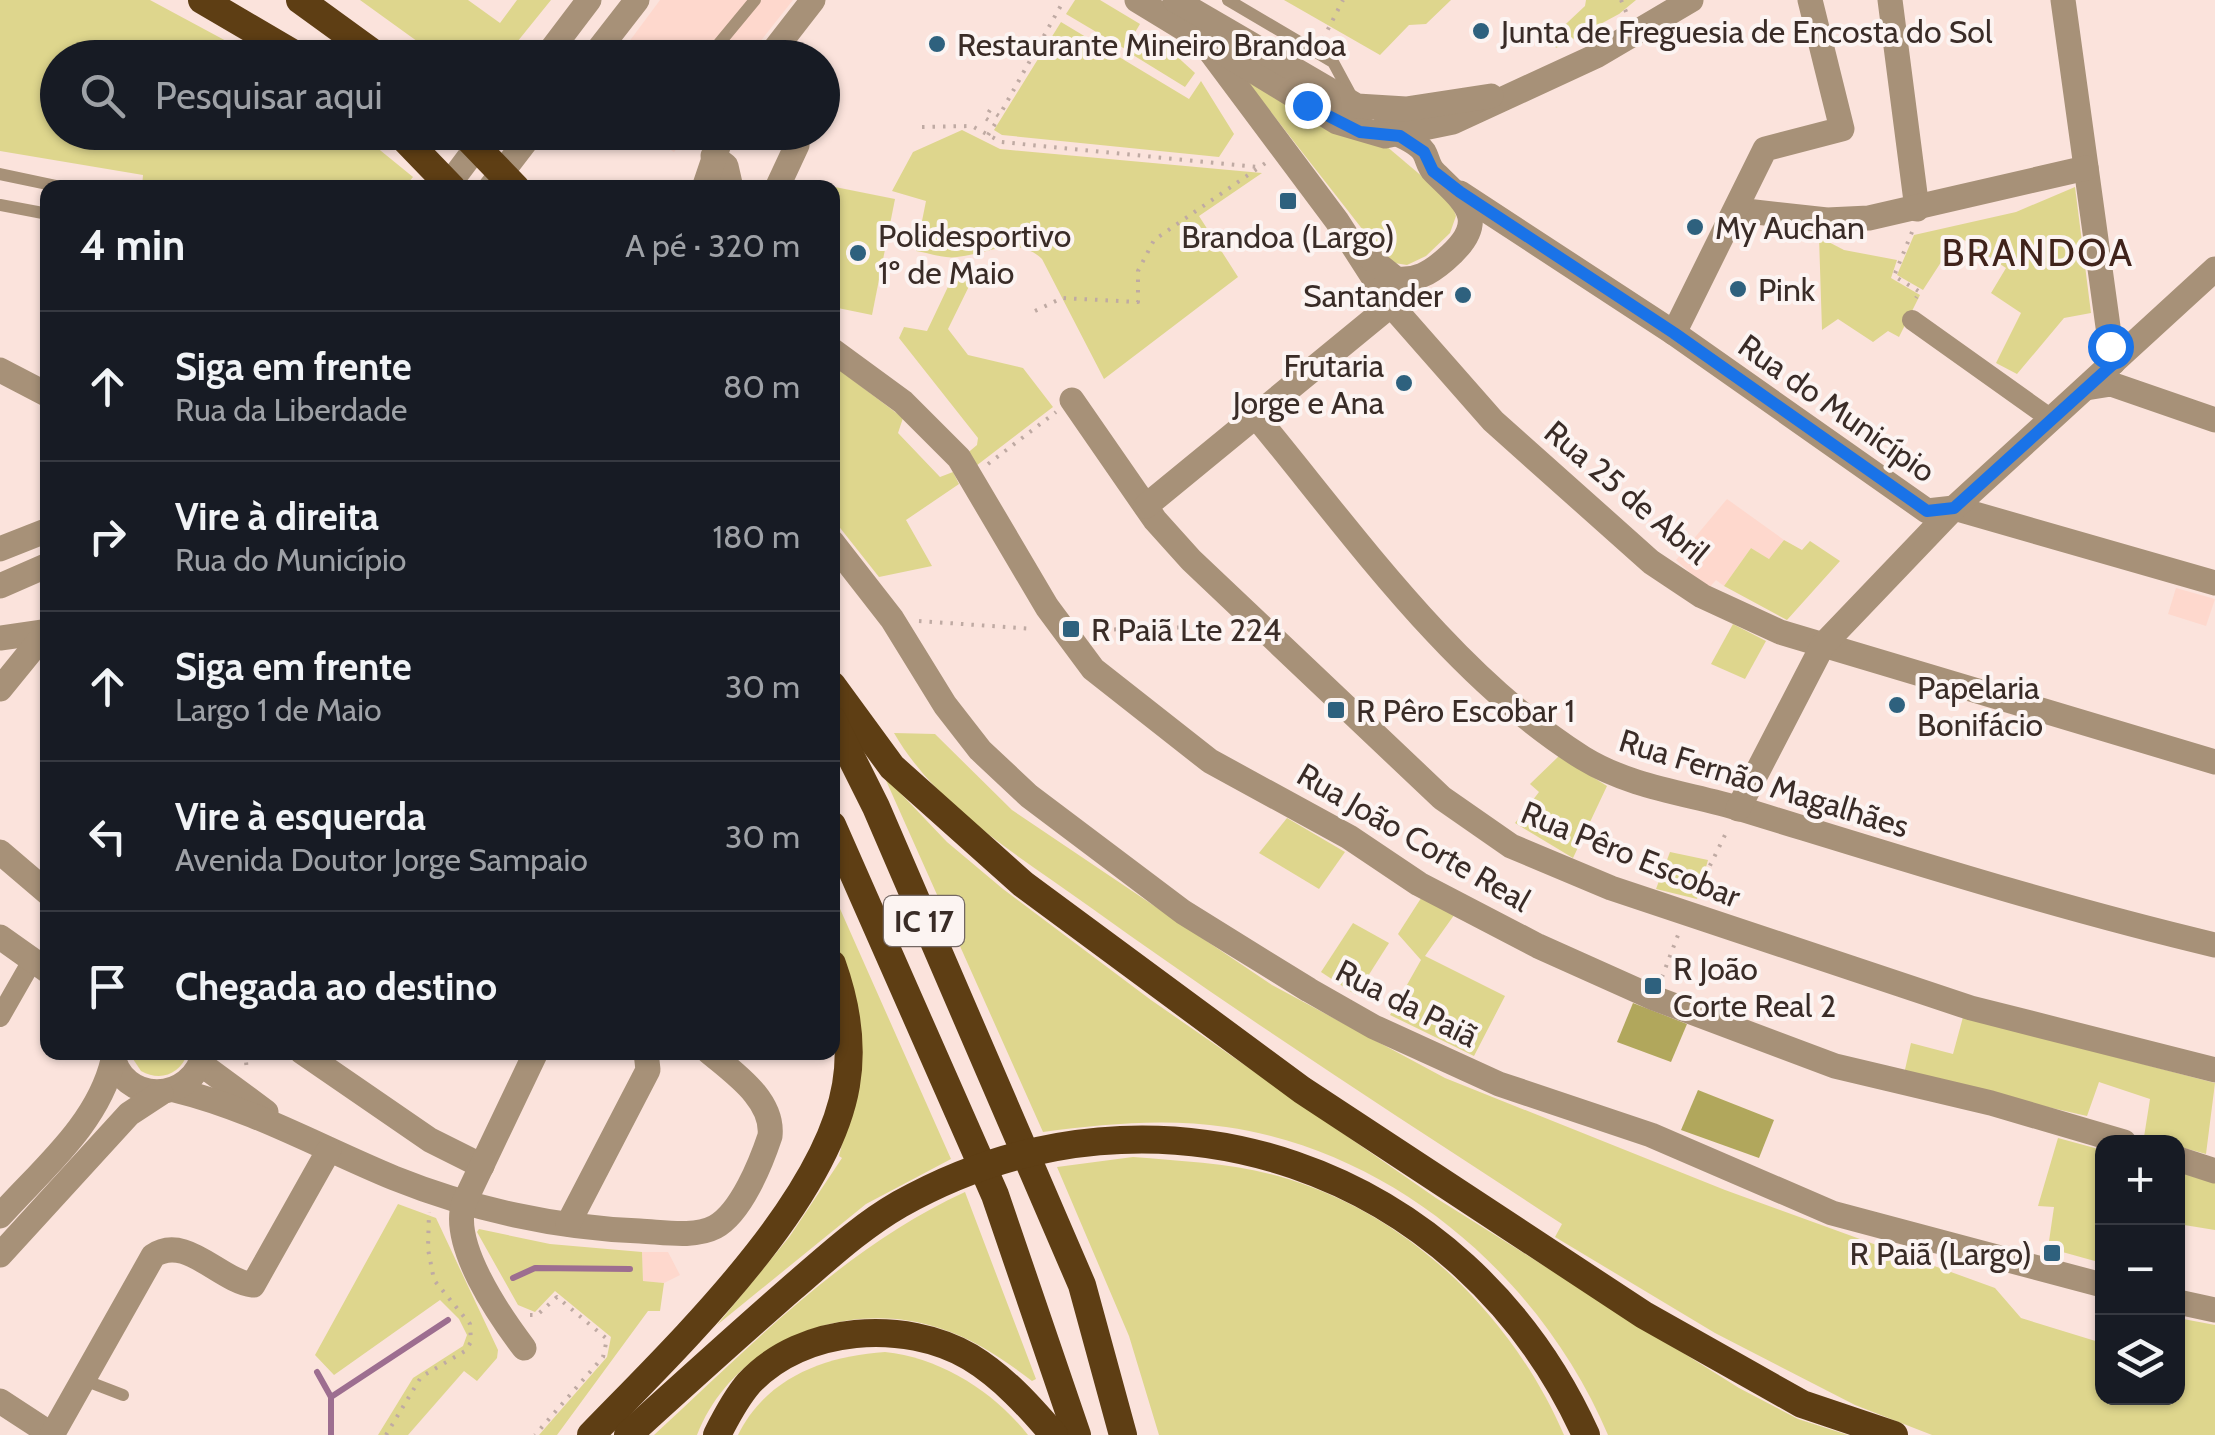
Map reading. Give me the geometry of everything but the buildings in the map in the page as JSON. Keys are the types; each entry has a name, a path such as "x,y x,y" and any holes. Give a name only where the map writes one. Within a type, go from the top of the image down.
{"highway":[{"path":"202,0 270,40"},
{"path":"300,0 355,40"},
{"path":"414,150 442,180"},
{"path":"479,150 508,180"},
{"path":"840,696 892,767 1024,884 1302,1090 1644,1315 1802,1404 1894,1435"},
{"name":"IC 17","path":"840,735 876,807 1082,1286 1124,1435"},
{"name":"IC 17","path":"840,843 995,1195 1077,1435"},
{"path":"592,1435 748,1262 788,1212 828,1144 848,1064 848,1026 840,995"},
{"path":"628,1435 846,1242 898,1206 1006,1158 1120,1139 1161,1139 1254,1152 1331,1178 1410,1220 1480,1278 1535,1343 1570,1398 1586,1435"},
{"path":"717,1435 749,1384 767,1368 809,1346 876,1332 920,1337 969,1356 1012,1389 1054,1435"}],"street":[{"path":"559,40 589,0"},
{"path":"611,40 637,0"},
{"path":"782,40 813,0"},
{"path":"1137,0 1337,122 1360,132 1400,136 1444,125 1596,56 1691,0"},
{"name":"Rua do Município","path":"1176,0 1356,106 1370,120 1424,152 1433,171 1460,192 1674,333 1927,511 1954,508 2215,582"},
{"path":"1674,333 1765,150 1842,129 1810,0"},
{"path":"1890,0 1914,220"},
{"path":"2062,0 2113,364"},
{"path":"1204,43 1336,221 1386,275 1418,278 1451,255 1467,233 1468,211 1460,192"},
{"path":"1356,106 1431,106 1510,93"},
{"path":"1424,152 1444,125"},
{"path":"455,180 475,150"},
{"path":"496,180 519,150"},
{"path":"707,180 716,150"},
{"path":"720,150 729,180"},
{"path":"781,180 795,150"},
{"path":"1737,210 1826,220 1914,220 2086,168"},
{"name":"Rua 25 de Abril","path":"1336,221 1392,304 1492,421 1652,562 1702,596 1780,632 1823,646 2215,762"},
{"path":"1738,808 1823,646 1954,508 2215,268"},
{"path":"1146,506 1392,304"},
{"path":"1912,312 2052,419"},
{"name":"Rua João Corte Real","path":"840,356 903,402 965,468 1047,608 1093,669 1210,761 1350,837 1419,884 1538,946 1654,998 1835,1066 1991,1103 2100,1135"},
{"path":"0,370 40,391"},
{"path":"2086,388 2110,384 2215,420"},
{"name":"Rua Pêro Escobar","path":"1072,400 1146,506 1191,560 1442,798 1511,846 1595,882 1970,1008 2215,1070"},
{"name":"Rua Fernão Magalhães","path":"1254,414 1480,676 1581,757 1623,780 1738,808 2109,920 2215,945"},
{"path":"0,549 40,533"},
{"name":"Rua da Paiã","path":"840,552 892,619 945,705 980,750 1028,796 1184,912 1309,990 1374,1027 1498,1084 1651,1135 1832,1213 2095,1283"},
{"path":"0,586 40,568"},
{"path":"0,638 40,632"},
{"path":"0,689 40,637"},
{"path":"0,852 40,886"},
{"path":"0,938 40,966 0,1016"},
{"path":"0,1216 87,1120 100,1100 112,1060"},
{"path":"115,1060 131,1085 281,1125 329,1150 464,1203 568,1224 680,1232 715,1227 732,1212 767,1145 771,1126 756,1095 718,1060"},
{"path":"0,1256 129,1114 186,1084 202,1060"},
{"path":"210,1060 281,1125"},
{"path":"314,1060 430,1140 482,1166"},
{"path":"524,1348 500,1316 460,1230 464,1203 532,1060"},
{"path":"568,1224 648,1070 647,1060"},
{"path":"0,1401 52,1435 154,1256 164,1249 180,1249 239,1284 253,1286 329,1150"},
{"path":"2185,1161 2215,1171"},
{"path":"2185,1304 2215,1310"}],"lane":[{"path":"723,40 755,0"},
{"path":"1228,0 1333,62 1356,106"},
{"path":"0,174 40,182"},
{"path":"0,205 40,212"},
{"path":"84,1380 123,1395"}],"path":[{"path":"988,135 994,124 985,118 990,110 999,116 1064,0"},
{"path":"1316,52 1343,0"},
{"path":"922,127 972,126 1001,142 1257,167"},
{"path":"1035,311 1062,298 1138,302 1138,271 1154,240 1257,167 1285,152"},
{"path":"1912,312 1920,292 1894,276 1914,220"},
{"path":"965,468 1072,400"},
{"path":"1654,998 1687,912 1738,808"},
{"path":"386,1435 422,1377 466,1352 472,1342 470,1324 434,1280 428,1249 429,1212 443,1226 460,1230"},
{"path":"523,1312 537,1314 557,1297 607,1339 603,1357 535,1435"}],"shaded area":[{"path":"0,0 150,0 224,40 40,40 40,150 380,150 413,177 143,180 143,175 0,151"},
{"path":"360,0 468,0 500,23 517,0 551,0 519,40 415,40"},
{"path":"660,0 793,0 761,40 630,40"},
{"path":"1075,0 1100,0 1140,24 1125,49 1066,14"},
{"path":"1284,0 1451,0 1426,24 1409,25 1380,55"},
{"path":"1586,0 1636,0 1619,14 1556,48 1551,38 1585,6"},
{"path":"1061,22 1189,99 1201,81 1234,134 1219,157 1002,135 994,130"},
{"path":"1148,30 1195,73 1185,87 1133,55"},
{"path":"1245,79 1385,145 1450,200 1456,216 1450,233 1426,256 1407,265 1388,262"},
{"path":"962,130 1000,149 1262,173 1199,216 1238,277 1104,379 1042,259 1032,252 1012,247 942,257 916,251 926,201 892,191 913,152"},
{"path":"2075,187 2091,313 2064,318 2017,374 1996,363 2021,313 1991,293 2006,268 1958,236 1923,290 1897,275 1914,235 2016,212"},
{"name":"Polidesportivo 1º de Maio","path":"840,188 895,199 872,315 840,308"},
{"path":"1819,237 1844,250 1897,260 1891,278 1920,295 1899,337 1888,331 1873,342 1838,319 1822,330"},
{"path":"977,270 948,329 968,355 1023,368 1053,407 972,469 964,456 977,445 978,438 899,338 904,327 927,331 955,272"},
{"path":"840,370 903,418 898,433 940,477 953,472 959,484 906,520 932,566 879,577 840,528"},
{"path":"1727,499 1784,540 1769,559 1751,548 1724,586 1716,580 1708,589 1676,560"},
{"path":"1784,540 1802,550 1810,541 1840,561 1787,620 1724,586 1751,548 1769,559"},
{"path":"2176,588 2215,599 2206,626 2168,614"},
{"path":"1733,624 1766,641 1745,679 1711,664"},
{"path":"894,733 935,734 1012,810 1272,985 1445,1078 1725,1190 1995,1288 2021,1318 2095,1341 2095,1405 2185,1405 2185,1319 2215,1325 2215,1435 1932,1435 1855,1405 1715,1333 1555,1237 1562,1224 1265,1029 1009,850 957,808 912,760"},
{"path":"1559,756 1607,786 1573,858 1515,823 1539,792 1530,784"},
{"path":"884,776 947,842 1003,889 1151,1000 1436,1198 1739,1388 1798,1419 1848,1435 1608,1435 1580,1378 1544,1325 1503,1276 1456,1232 1404,1194 1348,1164 1289,1141 1226,1127 1134,1123 1043,1132"},
{"path":"1287,818 1345,852 1319,889 1259,853"},
{"path":"1670,852 1708,860 1697,899 1656,889"},
{"path":"1425,892 1457,911 1425,956 1505,996 1474,1056 1390,1015 1421,960 1398,934"},
{"path":"840,909 951,1159 866,1204 717,1325 790,1236 842,1158 839,1156 854,1096 849,981 840,960"},
{"path":"1353,923 1389,943 1356,995 1321,972"},
{"path":"1633,1003 1687,1024 1671,1062 1617,1042"},
{"path":"1963,1017 2215,1083 2206,1154 2185,1148 2185,1135 2144,1135 2150,1099 2099,1082 2087,1116 1904,1074 1911,1043 1953,1054"},
{"path":"134,1060 185,1060 175,1071 163,1076 141,1071"},
{"path":"1698,1090 1774,1120 1759,1158 1681,1130"},
{"path":"2058,1138 2095,1148 2095,1261 2048,1248 2054,1207 2038,1206"},
{"path":"1133,1157 1205,1163 1278,1176 1370,1215 1450,1274 1485,1310 1516,1349 1564,1435 1159,1435 1129,1336 1057,1167"},
{"path":"2185,1172 2215,1180 2215,1230 2185,1225"},
{"path":"965,1192 1036,1379 1032,1381 988,1350 939,1328 903,1320 831,1324 797,1335 765,1352 737,1375 714,1402 697,1435 654,1435 839,1270 921,1215"},
{"path":"398,1204 436,1218 498,1350 497,1358 477,1381 464,1371 408,1435 378,1435 413,1378 463,1346 467,1335 459,1319 440,1300 334,1375 315,1355"},
{"path":"479,1229 550,1244 642,1252 643,1281 664,1283 660,1311 648,1311 557,1435 539,1435 607,1357 611,1337 555,1291 535,1312 518,1305 477,1232"},
{"path":"642,1252 668,1252 680,1275 664,1283 643,1281"},
{"path":"885,1352 926,1361 964,1379 999,1404 1028,1435 738,1435 764,1399 799,1374 840,1359"}],"waterway":[{"path":"513,1278 535,1268 630,1269"},
{"path":"331,1397 448,1320"},
{"path":"317,1372 331,1397 331,1435"}],"place":[{"name":"Junta de Freguesia de Encosta do Sol","path":"1481,31"},
{"name":"Restaurante Mineiro Brandoa","path":"937,44"},
{"name":"Brandoa (Largo)","path":"1288,201"},
{"name":"My Auchan","path":"1695,227"},
{"name":"Polidesportivo 1º de Maio","path":"858,253"},
{"name":"Pink","path":"1738,289"},
{"name":"Santander","path":"1463,295"},
{"name":"Frutaria Jorge e Ana","path":"1404,383"},
{"name":"R Paiã Lte 224","path":"1071,629"},
{"name":"Papelaria Bonifácio","path":"1897,705"},
{"name":"R Pêro Escobar 1","path":"1336,710"},
{"name":"R João Corte Real 2","path":"1653,986"},
{"name":"R Paiã (Largo)","path":"2052,1253"}],"district":[{"name":"BRANDOA","path":"2038,252"}],"route":[{"path":"1307,105 1360,132 1400,136 1415,144 1424,152 1433,171 1460,192 1674,333 1927,511 1954,508 2113,364 2110,346"}]}
